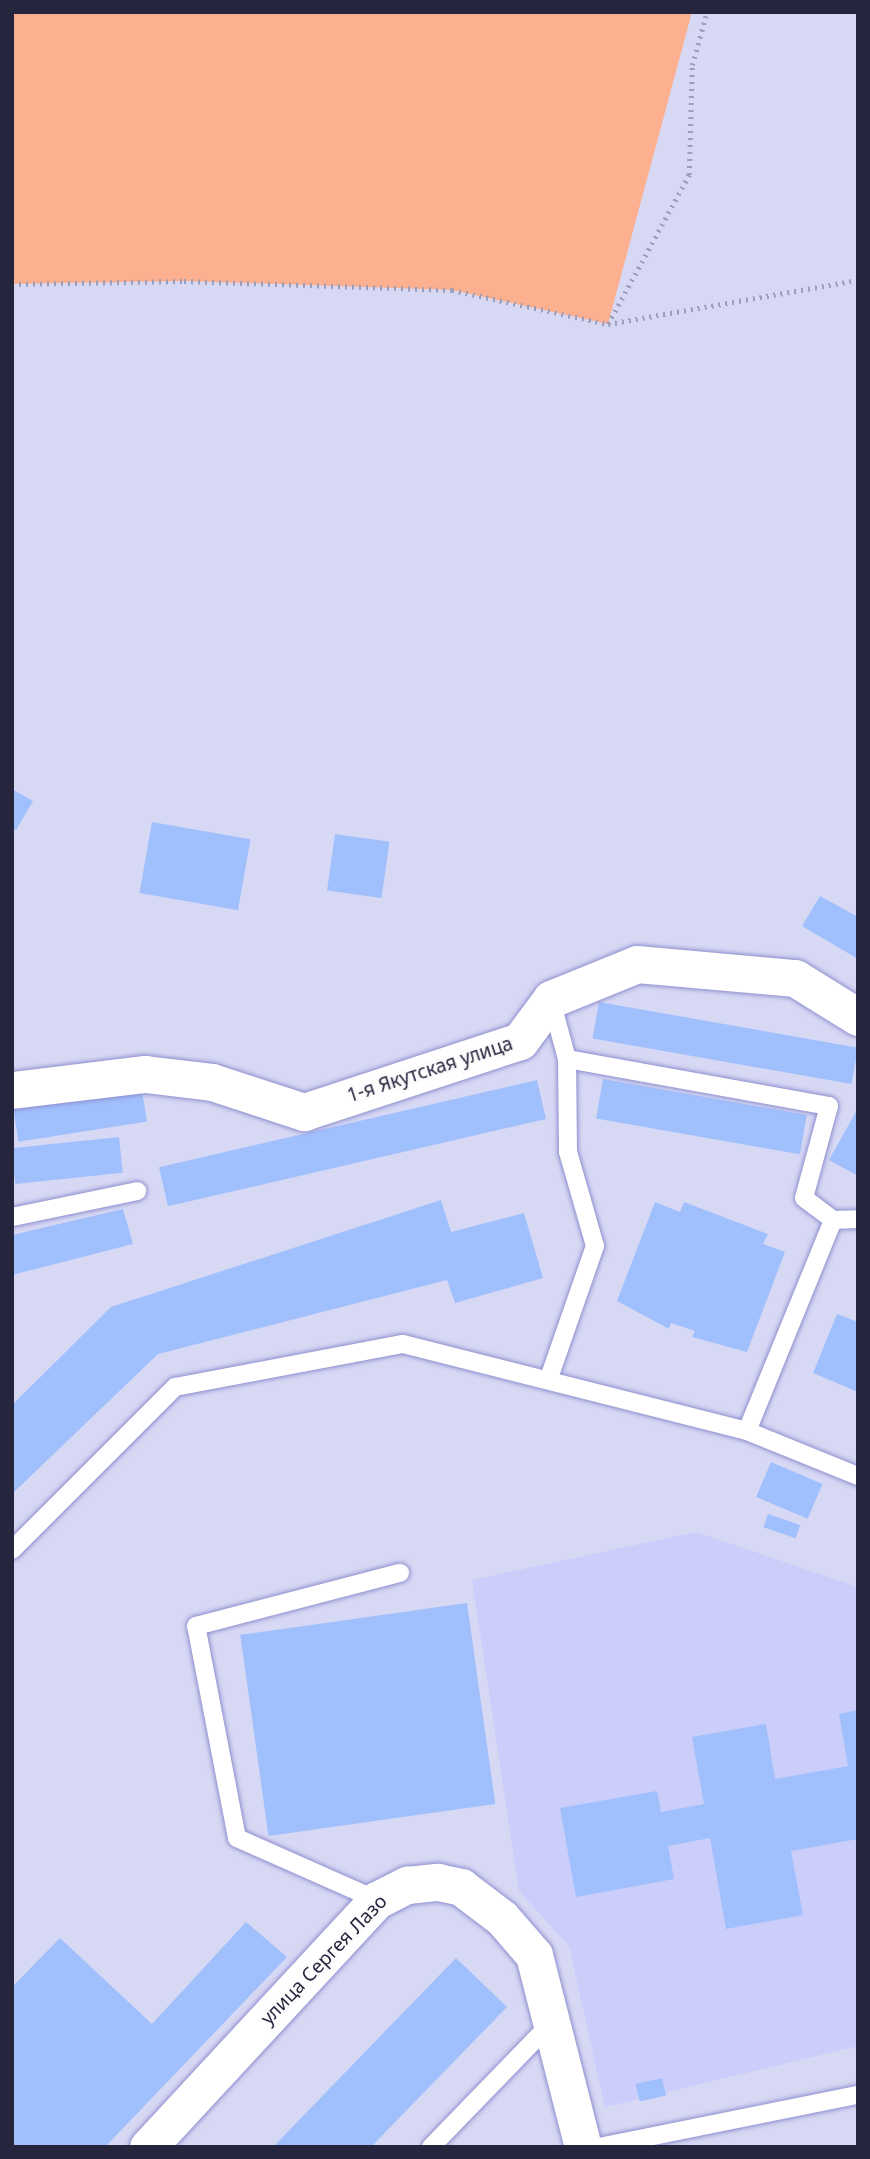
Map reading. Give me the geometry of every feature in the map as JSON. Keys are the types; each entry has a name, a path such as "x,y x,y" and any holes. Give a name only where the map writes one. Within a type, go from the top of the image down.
{"street":[{"path":"551,999 637,964 795,978 858,1017"},
{"name":"1-я Якутская улица","path":"12,1090 145,1074 212,1082 304,1112 520,1041 551,999"},
{"name":"улица Сергея Лазо","path":"148,2147 377,1900 418,1883 461,1887 521,1935 534,1955 583,2147"}],"lane":[{"path":"549,1378 595,1246 568,1152 567,1059 551,999"},
{"path":"567,1059 829,1106 804,1198 833,1220 858,1219"},
{"path":"12,1217 137,1191"},
{"path":"747,1431 833,1220"},
{"path":"12,1549 175,1387 403,1344 549,1378 747,1431 858,1476"},
{"path":"377,1900 237,1838 196,1626 400,1573"},
{"path":"430,2147 551,2023"},
{"path":"599,2147 858,2095"}],"path":[{"path":"608,324 689,175 692,65 707,12"},
{"path":"12,284 184,281 452,290 608,324 858,280"}],"shaded area":[{"path":"12,12 692,12 608,324 452,290 184,281 12,284"},
{"path":"696,1532 858,1587 858,2046 605,2107 569,1946 519,1891 472,1580"}],"building":[{"path":"12,789 33,801 16,830 12,828"},
{"path":"152,822 250,839 238,910 139,893"},
{"path":"335,834 389,842 382,898 327,890"},
{"path":"820,896 858,917 858,959 802,926"},
{"path":"599,1002 858,1048 852,1084 593,1038"},
{"path":"603,1079 807,1115 800,1154 596,1118"},
{"path":"537,1080 546,1119 168,1206 159,1167"},
{"path":"141,1084 147,1122 19,1142 13,1104"},
{"path":"858,1108 858,1176 829,1160"},
{"path":"119,1137 123,1173 15,1184 12,1148"},
{"path":"441,1200 451,1232 524,1213 543,1278 455,1303 447,1280 158,1354 12,1494 12,1405 111,1307"},
{"path":"655,1202 680,1212 684,1202 768,1234 763,1244 785,1252 747,1352 692,1337 695,1331 671,1323 669,1329 617,1301"},
{"path":"123,1209 133,1244 12,1275 12,1235"},
{"path":"837,1314 858,1322 858,1392 813,1373"},
{"path":"771,1462 823,1484 808,1519 756,1497"},
{"path":"768,1514 800,1525 796,1538 763,1527"},
{"path":"467,1603 495,1804 268,1836 240,1635"},
{"path":"858,1710 858,1839 791,1851 803,1915 726,1929 710,1838 668,1846 674,1879 576,1897 560,1808 657,1791 661,1812 704,1804 692,1737 766,1724 775,1779 848,1766 839,1714"},
{"path":"246,1922 287,1957 105,2147 12,2147 12,1987 60,1938 152,2024"},
{"path":"456,1958 507,2007 371,2147 273,2147"},
{"path":"662,2078 666,2096 640,2102 636,2084"}]}
